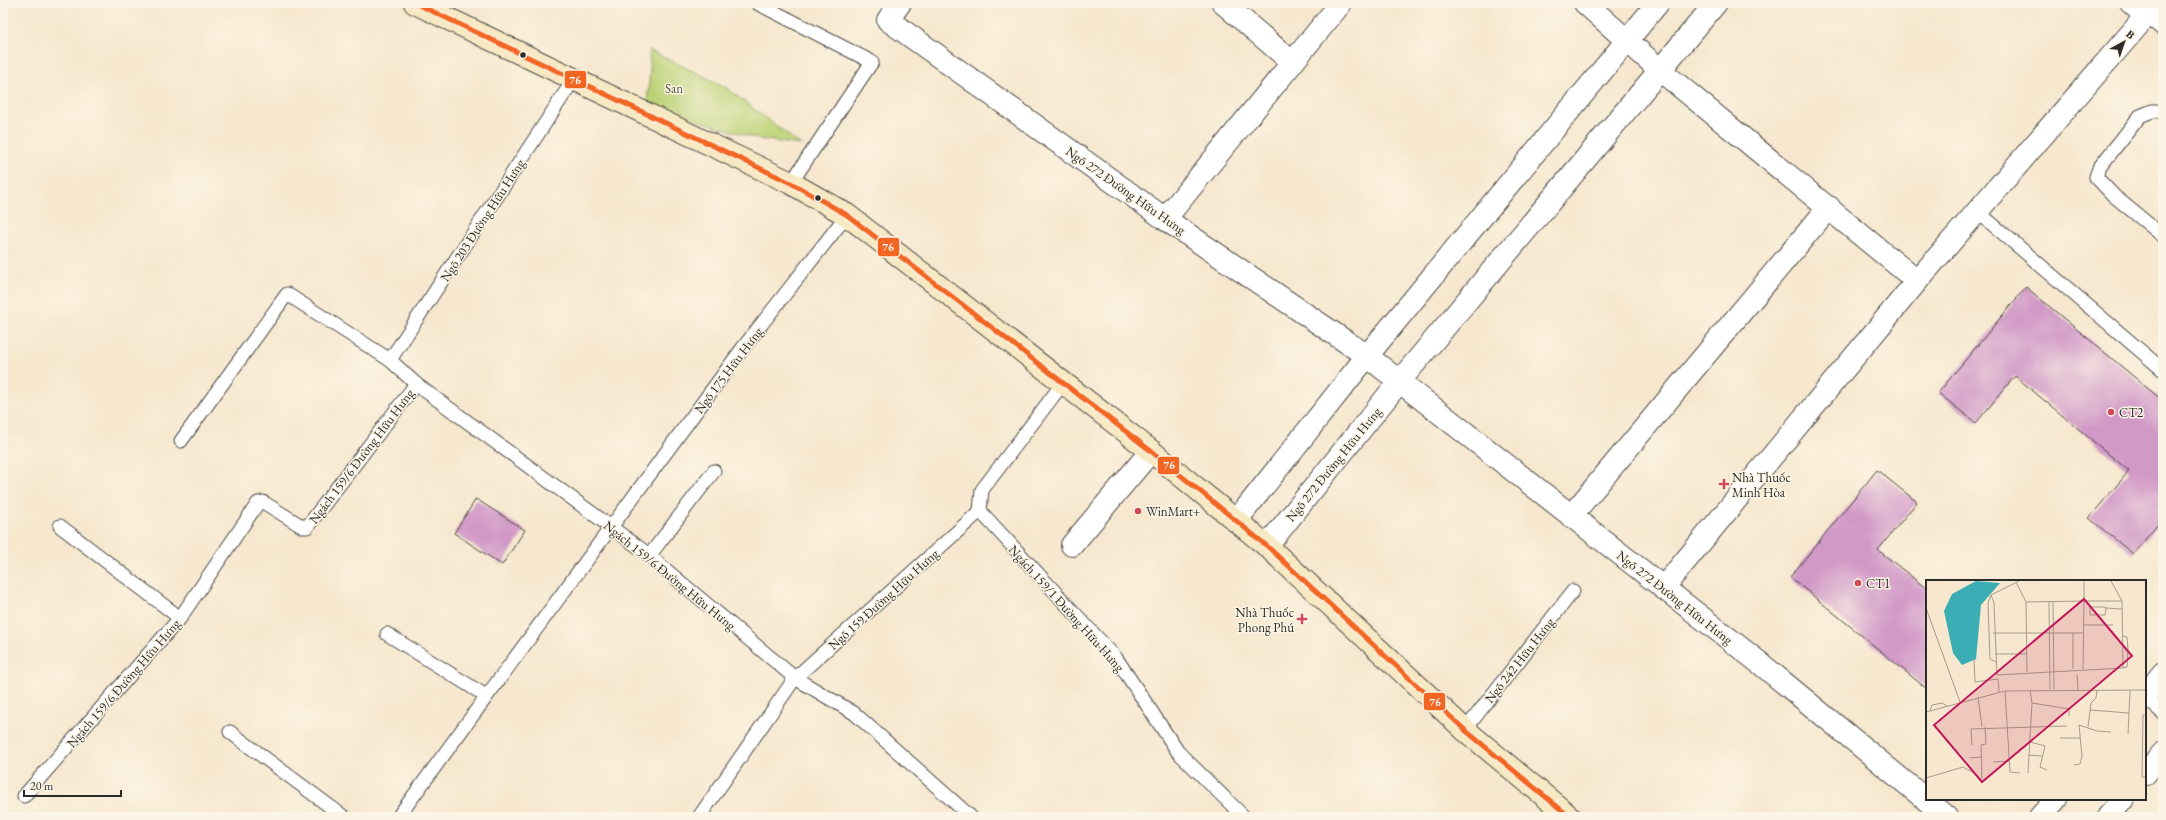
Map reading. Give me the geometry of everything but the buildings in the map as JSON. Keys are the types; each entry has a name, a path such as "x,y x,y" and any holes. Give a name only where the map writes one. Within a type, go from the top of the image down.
{"main road":[{"path":"415,3 791,183 847,215 1151,451 1267,546 1466,730 1570,817"}],"street":[{"name":"Ngõ 272 Đường Hữu Hưng","path":"900,3 888,20 1165,218 1367,356 1762,664 1926,800"},
{"path":"1222,3 1292,62"},
{"path":"1165,218 1341,3"},
{"path":"1585,3 1660,70 1829,207 1917,281"},
{"path":"1236,522 1367,356 1658,3"},
{"path":"1399,382 1716,3"},
{"path":"1663,588 1917,281 1978,212 2145,7"},
{"path":"1571,516 1829,207"},
{"name":"Ngõ 272 Đường Hữu Hưng","path":"1267,546 1399,382"},
{"path":"1072,545 1151,451"},
{"path":"2146,694 2163,673"},
{"path":"2146,773 2163,753"},
{"name":"Ngõ 272 Đường Hữu Hưng","path":"1926,800 1947,817"},
{"path":"2040,817 2055,800"},
{"path":"2108,817 2122,800"}],"lane":[{"path":"757,3 872,62 791,183"},
{"path":"2145,7 2163,30"},
{"name":"Ngõ 203 Đường Hữu Hưng","path":"390,360 574,79"},
{"path":"2160,229 2096,177 2099,168 2140,116 2152,111 2160,111 2163,113"},
{"path":"1978,212 2163,370"},
{"name":"Ngõ 175 Hữu Hưng","path":"398,817 742,349 847,215"},
{"path":"181,441 287,294 390,360 416,384"},
{"path":"980,512 982,490 1063,383"},
{"name":"Ngách 159/6 Đường Hữu Hưng","path":"24,796 180,618 258,503 263,502 303,527 308,527 416,384 611,526 795,678 854,713 972,817"},
{"path":"649,556 714,471"},
{"name":"Ngõ 159 Đường Hữu Hưng","path":"699,817 795,678 980,512"},
{"name":"Ngách 159/1 Đường Hữu Hưng","path":"980,512 1116,658 1178,752 1244,817"},
{"path":"60,526 180,618"},
{"name":"Ngõ 242 Hữu Hưng","path":"1466,730 1573,591"},
{"path":"387,634 486,696"},
{"path":"2146,699 2163,713"},
{"path":"230,732 344,817"}],"green space":[{"name":"San","path":"649,50 724,86 801,145 759,139 647,105 650,70"}],"transit line":[{"name":"76","path":"415,3 791,183 847,215 1151,451 1267,546 1465,730 1570,817"}],"place":[{"name":"CT2","path":"2111,412"},
{"name":"Nhà Thuốc Minh Hòa","path":"1724,484"},
{"name":"WinMart+","path":"1138,511"},
{"name":"CT1","path":"1858,583"},
{"name":"Nhà Thuốc Phong Phú","path":"1302,619"}]}
